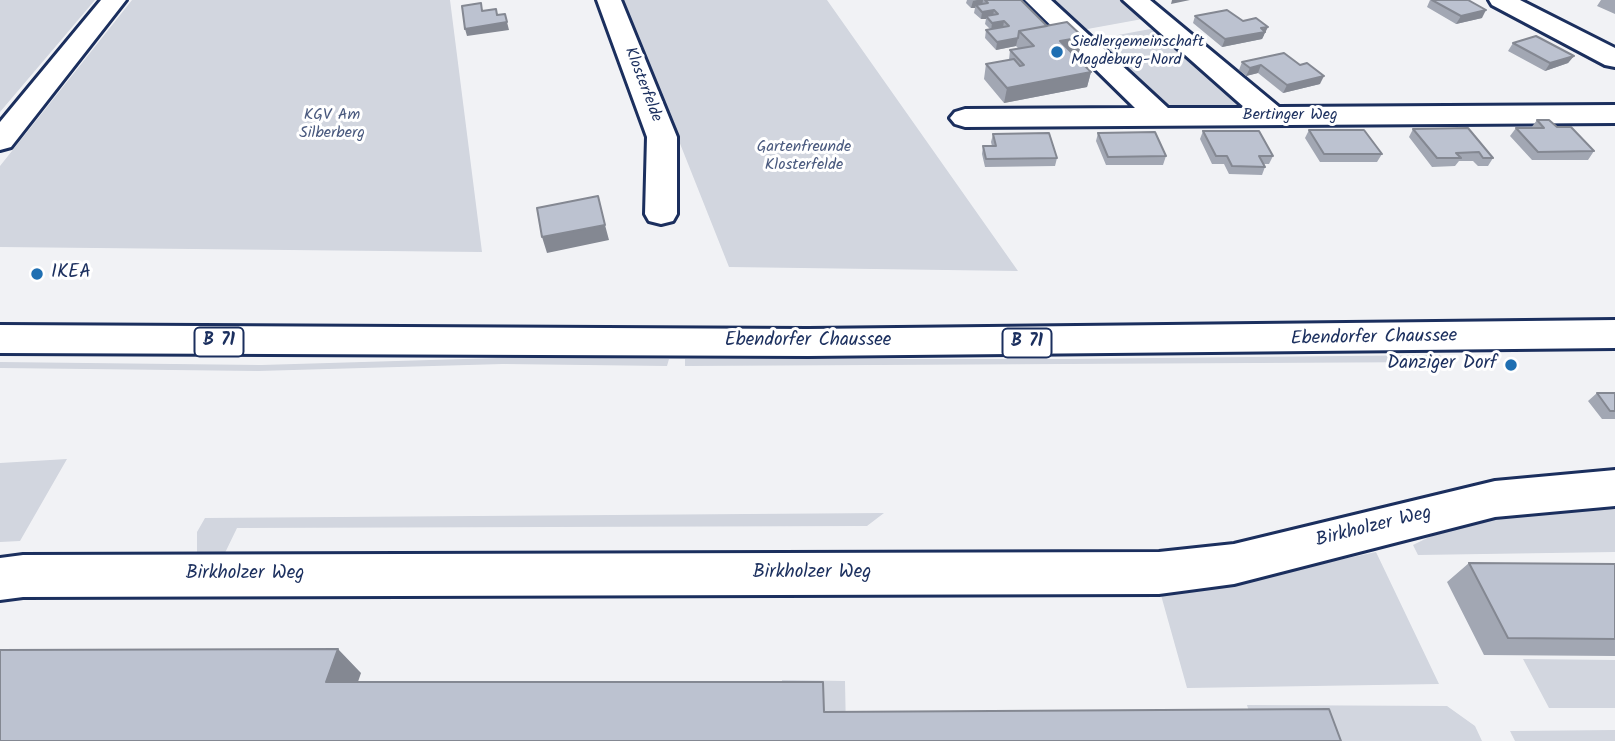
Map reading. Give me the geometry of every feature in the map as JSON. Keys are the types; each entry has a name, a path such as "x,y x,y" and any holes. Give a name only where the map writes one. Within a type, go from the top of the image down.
{"street":[{"path":"0,141 114,0"},
{"name":"Klosterfelde","path":"610,0 662,137 661,214"},
{"path":"1037,0 1161,117"},
{"path":"1135,0 1272,116"},
{"path":"1501,0 1615,59"},
{"name":"Bertinger Weg","path":"965,118 1615,114"},
{"name":"Ebendorfer Chaussee","path":"0,339 439,344 572,341 1090,343 1615,334"},
{"name":"Birkholzer Weg","path":"0,579 153,576 1159,573 1234,564 1495,499 1615,488"}],"green space":[{"path":"0,0 95,0 0,112"},
{"name":"KGV Am Silberberg","path":"132,0 450,0 482,252 0,247 0,166"},
{"name":"Gartenfreunde Klosterfelde","path":"623,0 827,0 1018,271 729,267"},
{"path":"1049,0 1127,0 1148,18 1082,30"},
{"path":"1161,27 1260,109 1167,111 1091,40"},
{"path":"1440,355 1445,362 685,366 685,359"},
{"path":"532,357 669,359 667,366 503,364 258,371 0,368 0,362 261,365"},
{"path":"67,459 20,541 0,542 0,463"},
{"path":"1615,503 1615,552 1418,555 1413,545 1437,534 1486,519"},
{"path":"884,513 867,526 237,528 223,557 197,557 197,532 205,518"},
{"path":"1376,552 1439,684 1187,688 1159,588 1237,582"},
{"path":"1523,659 1615,660 1615,708 1549,708"},
{"path":"782,680 845,681 846,732 781,704"},
{"path":"1247,705 1447,706 1475,726 1482,741 1308,741 1254,728"},
{"path":"1615,730 1615,741 1515,741 1510,731"}],"building":[{"path":"985,0 1021,0 1047,26 1019,31 1018,38 997,42 986,30 1009,26 1004,21 992,23 986,16 998,14 994,10 982,12 976,5 988,3"},
{"path":"1432,0 1468,0 1486,10 1461,16"},
{"path":"481,3 482,11 496,9 497,15 505,14 507,22 465,29 462,6"},
{"path":"1227,10 1243,21 1256,18 1268,27 1261,28 1265,32 1225,39 1195,16"},
{"path":"1067,22 1083,37 1060,41 1091,72 1007,88 986,64 1014,59 1020,66 1024,65 1010,50 1034,46 1019,31"},
{"path":"1536,36 1574,56 1550,63 1513,43"},
{"path":"1284,53 1300,65 1307,63 1324,76 1287,85 1261,65 1250,68 1242,62"},
{"path":"1537,120 1549,120 1557,127 1571,127 1594,151 1538,152 1516,128 1544,128"},
{"path":"1468,128 1493,158 1483,158 1479,152 1456,153 1461,158 1437,158 1413,129"},
{"path":"1309,130 1364,130 1382,154 1324,154"},
{"path":"1203,131 1259,131 1273,156 1259,156 1265,167 1232,166 1227,156 1216,156"},
{"path":"1155,132 1166,156 1108,157 1098,133"},
{"path":"1049,133 1057,158 986,159 983,146 996,146 993,134"},
{"path":"598,196 605,225 542,237 537,208"},
{"path":"1597,393 1615,393 1615,411 1610,411"},
{"path":"1469,563 1615,564 1615,639 1508,638"},
{"path":"338,649 326,682 823,682 824,712 1329,709 1341,741 0,741 0,650"}],"place":[{"name":"Siedlergemeinschaft Magdeburg-Nord","path":"1057,52"},
{"name":"IKEA","path":"37,274"},
{"name":"Danziger Dorf","path":"1511,365"}]}
